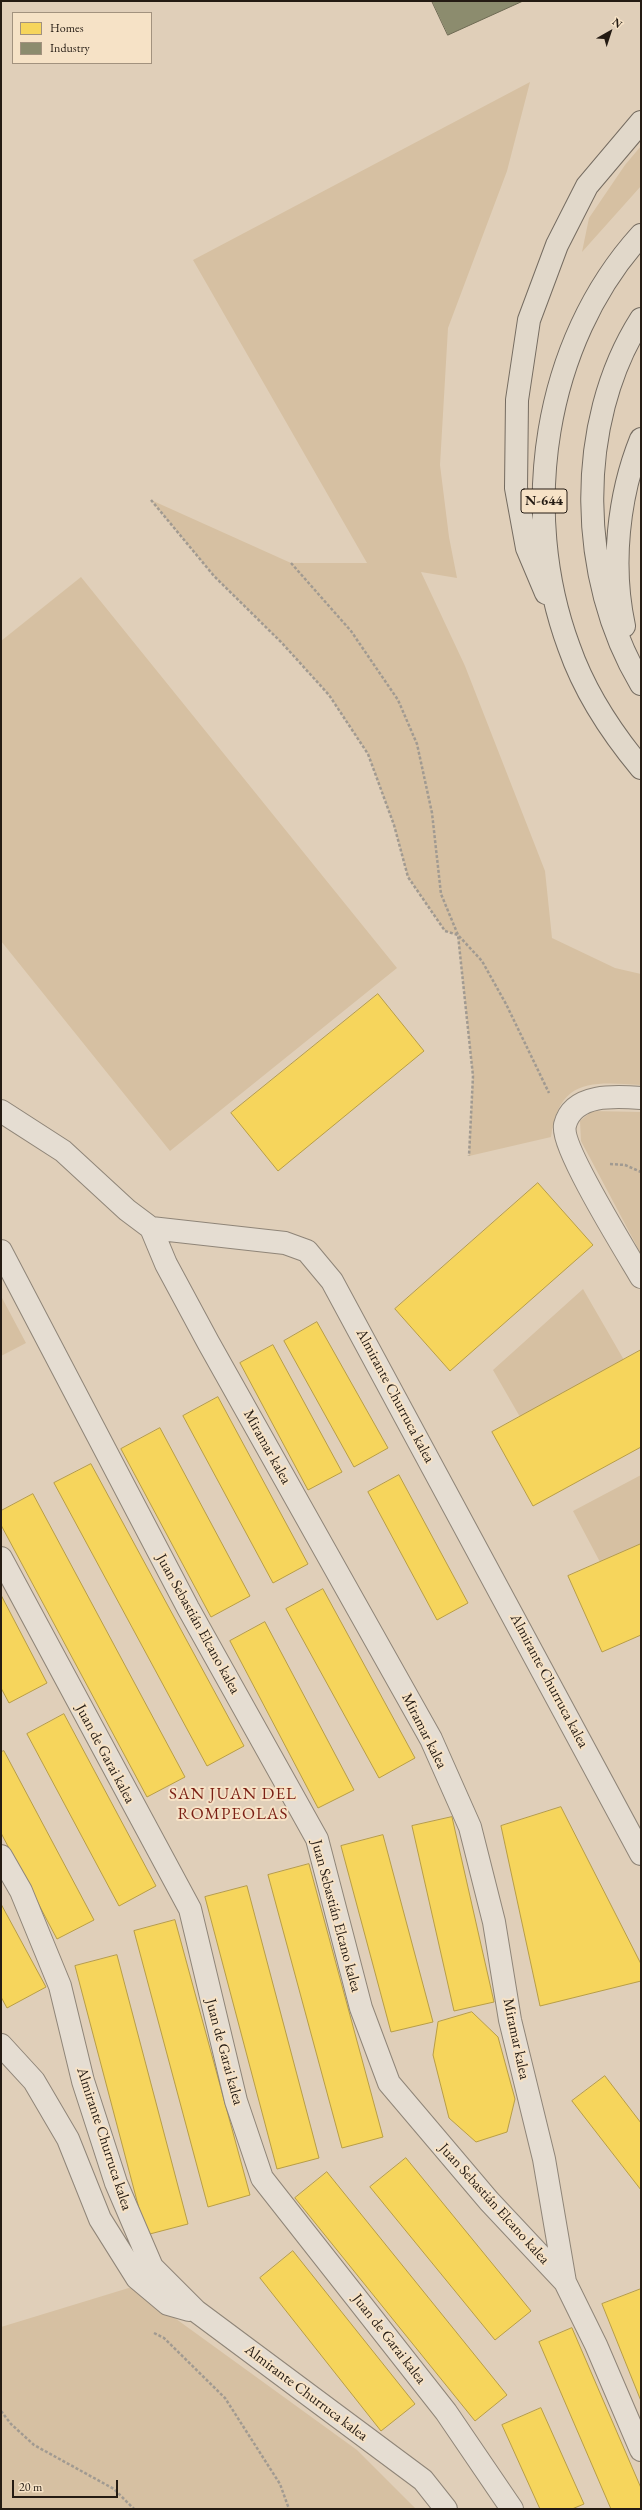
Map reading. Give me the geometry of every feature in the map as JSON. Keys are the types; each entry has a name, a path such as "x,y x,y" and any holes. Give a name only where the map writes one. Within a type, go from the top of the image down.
{"highway":[{"path":"569,648 527,548 516,488 517,400 529,320 558,244 587,186 641,122"},
{"name":"N-644","path":"641,235 610,275 586,318 565,368 549,432 544,489 545,534 556,606 569,648 594,700 620,743 641,768"},
{"path":"638,679 619,641 604,598 595,547 592,498 596,443 610,384 641,319"},
{"path":"638,679 623,624 618,584 618,542 626,493 635,454 641,439"}],"street":[{"path":"641,1098 615,1096 584,1101 573,1111 565,1126 566,1140 576,1164 641,1278"},
{"path":"1,1111 63,1151 127,1210 151,1228"},
{"name":"Almirante Churruca kalea","path":"151,1228 285,1243 307,1251 319,1262 336,1288 641,1854"},
{"name":"Miramar kalea","path":"151,1228 166,1264 208,1342 431,1739 470,1827 494,1922 510,2020 544,2159 566,2282"},
{"name":"Juan Sebastián Elcano kalea","path":"1,1251 188,1608 316,1839 361,2008 389,2083 489,2201 566,2282 596,2345 641,2450"},
{"name":"Juan de Garai kalea","path":"1,1558 190,1909 236,2101 262,2178 446,2412 512,2509"},
{"name":"Almirante Churruca kalea","path":"1,1856 21,1891 60,1986 83,2081 116,2183 152,2267 196,2311 423,2480 446,2509"},
{"path":"1,2045 34,2081 68,2139 100,2219 137,2278 168,2304 196,2311"}],"path":[{"path":"151,500 214,576 282,643 329,695 368,754 394,825 408,878 445,931 458,935 482,961 506,1004 565,1126"},
{"path":"292,563 352,631 398,700 417,744 432,812 441,894 458,935 473,1076 469,1156"},
{"path":"151,2327 153,2332 164,2338 225,2398 280,2484 289,2509"},
{"path":"1,2411 11,2424 34,2446 114,2489 134,2509"}],"shaded area":[{"path":"530,82 507,171 448,328 440,465 449,537 457,578 421,572 465,666 545,871 552,938 615,968 641,974 641,1085 607,1084 581,1088 570,1094 562,1104 555,1118 551,1137 469,1156 473,1076 458,935 445,931 408,877 394,825 368,754 329,695 282,643 214,576 151,500 291,563 367,563 193,260"},
{"path":"641,146 641,186 582,252 589,218 625,165"},
{"path":"81,577 397,968 170,1151 1,941 1,641"},
{"path":"592,1111 641,1112 641,1254 581,1141 580,1121"},
{"path":"583,1289 624,1360 520,1417 493,1370"},
{"path":"1,1296 26,1343 1,1356"},
{"path":"641,1475 641,1544 600,1562 573,1511"},
{"path":"132,2287 357,2450 416,2509 1,2509 1,2327"}],"building: Homes":[{"path":"378,994 424,1051 278,1171 231,1113"},
{"path":"538,1183 593,1245 450,1371 395,1309"},
{"path":"317,1322 388,1448 354,1467 284,1341"},
{"path":"273,1345 342,1472 308,1490 240,1363"},
{"path":"641,1350 641,1447 533,1506 492,1432"},
{"path":"218,1397 308,1564 273,1583 183,1416"},
{"path":"160,1428 250,1596 211,1617 121,1449"},
{"path":"91,1464 244,1746 207,1766 54,1483"},
{"path":"399,1475 468,1603 437,1620 368,1492"},
{"path":"33,1494 185,1777 147,1797 1,1525 1,1511"},
{"path":"641,1544 641,1635 602,1652 568,1576"},
{"path":"323,1589 415,1758 379,1778 286,1609"},
{"path":"1,1595 47,1683 9,1703 1,1688"},
{"path":"265,1622 354,1790 318,1808 230,1641"},
{"path":"64,1714 156,1886 119,1906 27,1734"},
{"path":"4,1751 94,1920 57,1939 1,1833 1,1752"},
{"path":"561,1807 641,1964 641,1981 540,2006 501,1826"},
{"path":"452,1817 494,2002 454,2011 412,1826"},
{"path":"383,1835 433,2022 391,2032 341,1846"},
{"path":"309,1864 383,2137 342,2148 268,1875"},
{"path":"247,1886 319,2158 277,2169 205,1897"},
{"path":"1,1904 46,1987 7,2008 1,1997"},
{"path":"175,1920 250,2195 208,2207 134,1931"},
{"path":"117,1955 188,2224 146,2235 75,1966"},
{"path":"472,2012 498,2037 515,2099 507,2132 476,2142 449,2118 433,2055 438,2022"},
{"path":"605,2076 641,2123 641,2190 572,2101"},
{"path":"406,2158 531,2311 495,2340 370,2187"},
{"path":"327,2172 507,2395 475,2421 295,2198"},
{"path":"293,2251 415,2404 381,2431 260,2278"},
{"path":"641,2289 641,2401 602,2304"},
{"path":"572,2328 641,2488 641,2509 611,2509 539,2342"},
{"path":"541,2408 584,2504 572,2509 540,2509 502,2425"}],"building: Industry":[{"path":"432,1 523,1 448,35"}],"district":[{"name":"SAN JUAN DEL ROMPEOLAS","path":"233,1804"}]}
